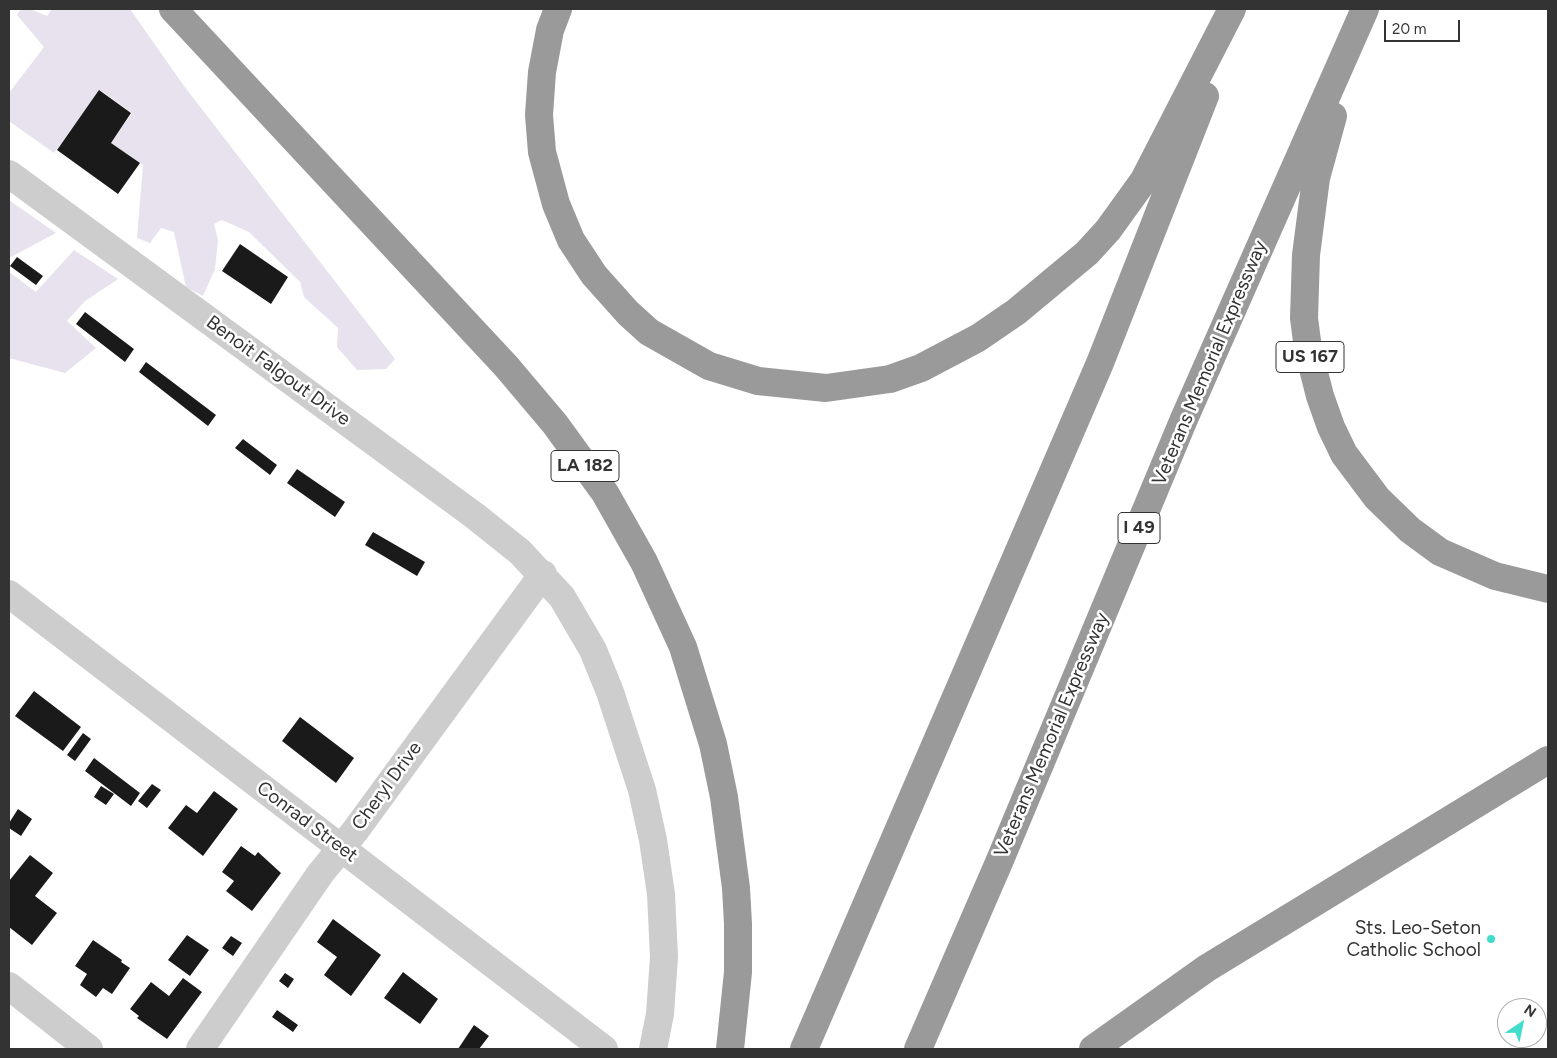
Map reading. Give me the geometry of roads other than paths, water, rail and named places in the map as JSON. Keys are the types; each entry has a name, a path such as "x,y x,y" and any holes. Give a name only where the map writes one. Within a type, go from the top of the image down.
{"highway":[{"name":"LA 182","path":"173,9 506,366 555,424 604,493 644,562 683,647 713,744 724,797 736,888 738,924 738,972 730,1049"},
{"path":"558,9 550,30 542,72 539,114 542,152 556,204 571,240 594,275 628,313 650,332 709,366 758,381 826,388 890,379 929,364 978,338 1016,312 1087,253 1108,230 1144,180 1232,9"},
{"path":"804,1049 1100,363 1239,9"},
{"name":"US 167","path":"1366,9 1332,118 1316,178 1306,255 1304,318 1308,350 1320,396 1344,454 1377,498 1410,530 1440,552 1495,576 1548,589"},
{"name":"Veterans Memorial Expressway","path":"918,1049 1000,860 1184,420 1366,9"},
{"path":"1093,1049 1207,968 1548,760"}],"street":[{"name":"Benoit Falgout Drive","path":"9,174 467,511 520,552 543,574 562,597 593,650 627,738 642,790 653,840 660,894 664,956 660,1014 653,1049"},
{"name":"Cheryl Drive","path":"200,1049 320,874 543,574"},
{"name":"Conrad Street","path":"9,594 604,1049"},
{"path":"9,986 89,1049"}],"place":[{"name":"Sts. Leo-Seton Catholic School","path":"1491,939"}]}
